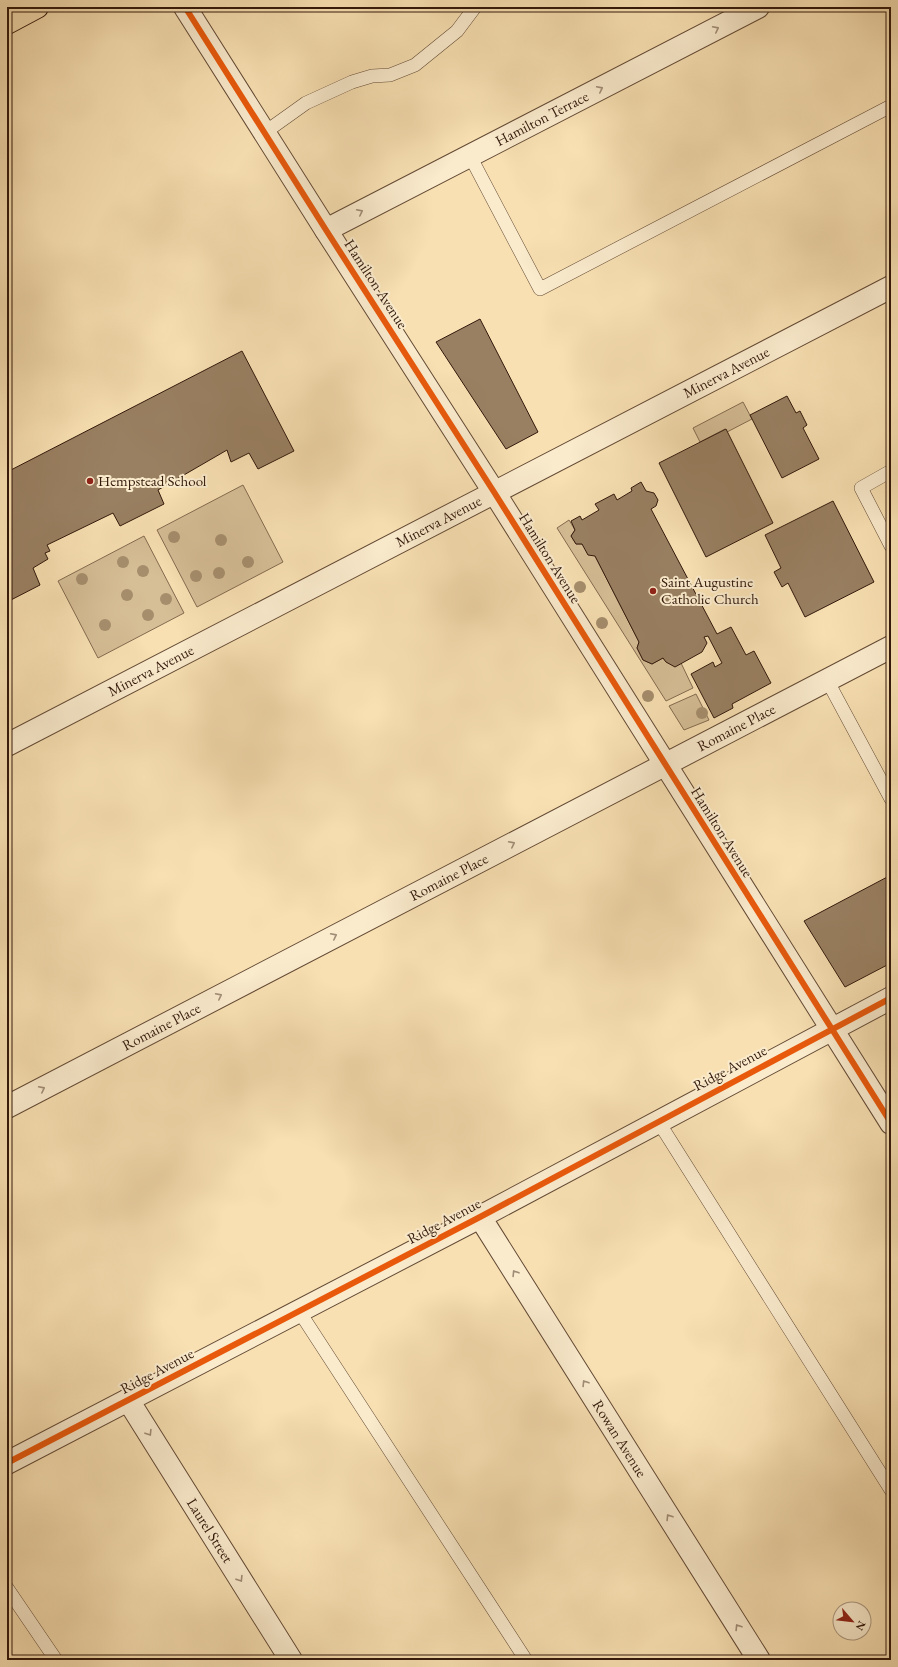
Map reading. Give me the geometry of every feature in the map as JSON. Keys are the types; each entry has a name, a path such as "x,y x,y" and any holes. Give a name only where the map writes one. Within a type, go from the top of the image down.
{"main road":[{"path":"7,23 37,7"}],"street":[{"name":"Hamilton Avenue","path":"185,7 494,492 664,765 891,1123"},
{"name":"Hamilton Terrace","path":"326,230 758,7"},
{"name":"Minerva Avenue","path":"7,746 891,287"},
{"name":"Romaine Place","path":"7,1107 891,647"},
{"name":"Ridge Avenue","path":"7,1463 480,1217 891,998"},
{"name":"Rowan Avenue","path":"480,1217 759,1660"},
{"name":"Laurel Street","path":"128,1400 291,1660"}],"lane":[{"path":"264,133 306,103 352,82 372,76 390,76 415,66 457,31 475,7"},
{"path":"470,156 540,289 891,106"},
{"path":"891,471 861,488 891,546"},
{"path":"827,680 891,800"},
{"path":"658,1121 891,1490"},
{"path":"299,1311 526,1660"},
{"path":"7,1588 56,1660"}],"shaded area":[{"path":"743,402 752,419 727,432 725,429 700,442 693,428"},
{"path":"243,485 283,562 197,607 157,530"},
{"path":"569,520 575,530 571,536 576,544 582,544 595,556 639,642 637,648 643,660 652,664 663,658 666,662 675,666 681,663 693,688 666,701 557,528"},
{"path":"144,536 184,613 98,658 58,581"},
{"path":"696,694 709,720 684,730 669,706"}],"building":[{"path":"480,319 538,432 506,449 436,342"},
{"name":"Hempstead School","path":"242,351 294,451 258,469 249,453 231,462 227,450 158,490 164,504 120,526 113,513 47,545 50,551 45,553 48,559 33,568 40,585 7,602 7,472"},
{"path":"787,396 796,413 800,411 807,425 803,428 819,459 782,478 750,415"},
{"path":"726,429 773,523 706,557 659,463"},
{"name":"Saint Augustine Catholic Church","path":"641,482 646,491 654,493 658,500 656,506 651,509 717,634 731,627 746,655 754,651 771,683 732,704 733,708 714,718 691,674 713,662 715,667 722,663 708,636 704,637 707,643 702,652 675,667 666,662 663,658 652,664 643,660 637,648 639,642 595,556 588,555 582,544 576,544 571,536 575,530 571,521 580,516 582,520 599,510 595,504 614,494 617,500 632,491 631,488"},
{"path":"833,501 874,582 805,617 788,583 782,587 774,572 781,568 765,535"},
{"path":"891,875 891,963 845,987 804,921"}],"cycle path":[{"path":"185,7 494,492 891,1123"},
{"path":"7,1463 480,1217 891,998"}],"place":[{"name":"Hempstead School","path":"90,481"},
{"name":"Saint Augustine Catholic Church","path":"653,591"}]}
